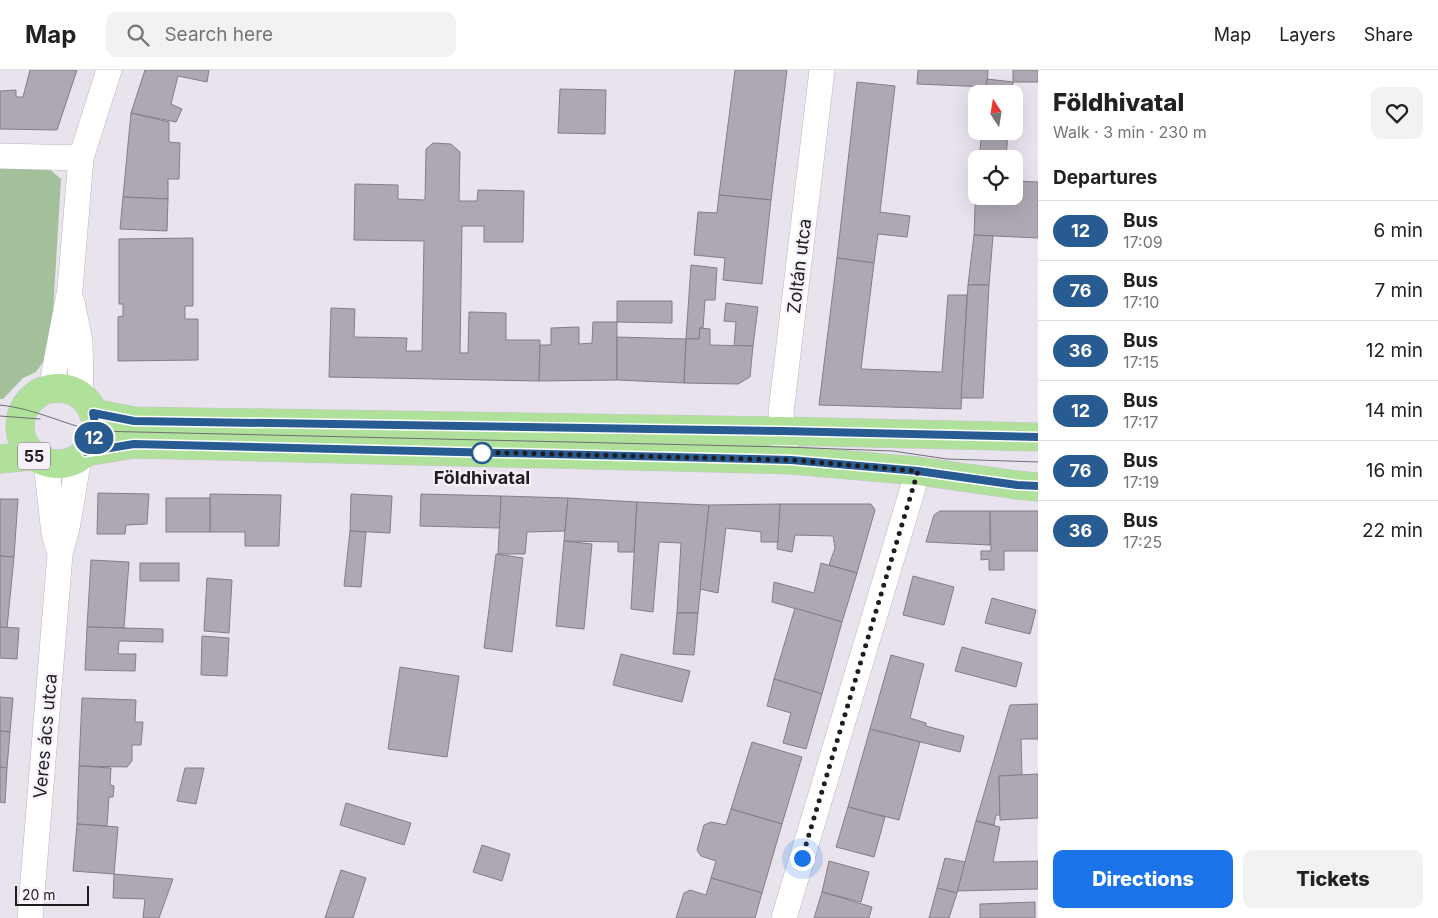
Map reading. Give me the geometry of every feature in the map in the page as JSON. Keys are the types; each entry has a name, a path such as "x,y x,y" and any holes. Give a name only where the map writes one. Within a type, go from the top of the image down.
{"main road":[{"path":"51,389 67,390 87,405 134,421 1038,437"},
{"name":"55","path":"40,459 10,425 30,400 40,392 51,389"},
{"path":"82,455 94,438 96,426 87,405"},
{"name":"55","path":"0,459 40,459 63,464 82,455 134,444 791,460 918,471 1017,485 1038,486"}],"street":[{"path":"51,389 70,289 81,158 109,70"},
{"name":"Zoltán utca","path":"791,460 784,448 781,412 822,70"},
{"path":"0,156 81,158"},
{"path":"70,289 80,341 87,405"},
{"name":"Veres ács utca","path":"30,918 60,554 82,455"},
{"name":"Veres ács utca","path":"40,459 54,533 60,554"},
{"path":"784,918 918,471"}],"green space":[{"path":"0,156 35,157 61,179 51,345 36,372 23,378 3,399 0,399"}],"building":[{"path":"30,70 77,70 57,130 0,129 0,91 16,90 16,97 23,97"},
{"path":"145,70 209,70 207,82 178,76 171,104 182,109 176,122 131,113"},
{"path":"735,70 787,70 771,200 719,195"},
{"path":"918,70 988,70 987,85 917,84"},
{"path":"1013,70 1038,70 1038,82 1013,82"},
{"path":"987,79 1013,82 1013,85 987,85"},
{"path":"857,82 895,86 880,212 910,216 907,237 878,234 874,263 837,258"},
{"path":"560,89 606,90 605,134 558,133"},
{"path":"131,113 169,122 169,142 180,143 179,179 168,179 168,199 123,197"},
{"path":"981,140 1007,140 1007,150 980,150"},
{"path":"433,143 451,144 460,152 459,201 477,201 478,190 524,191 523,242 484,242 484,226 462,226 460,353 468,353 469,312 506,313 506,340 540,340 539,381 329,377 331,308 355,309 354,337 407,338 406,351 422,351 424,241 354,240 355,184 398,185 398,199 425,200 426,149"},
{"path":"1023,181 1038,182 1038,238 974,235 975,205 1023,205"},
{"path":"719,195 771,200 762,284 723,280 725,258 694,255 698,212 717,213"},
{"path":"123,197 168,199 167,231 120,229"},
{"path":"974,235 993,236 989,285 968,285"},
{"path":"193,238 193,306 185,306 185,319 198,319 198,360 118,361 118,317 123,316 123,304 119,304 119,239"},
{"path":"837,258 874,263 861,369 942,372 948,295 967,295 961,409 819,405"},
{"path":"691,265 717,268 715,300 705,300 703,328 700,328 699,339 686,339"},
{"path":"968,285 989,285 983,398 961,398"},
{"path":"617,301 672,301 672,323 617,322"},
{"path":"726,303 758,307 753,346 734,346 736,322 724,321"},
{"path":"593,322 617,322 617,380 539,381 540,345 551,345 551,328 579,327 579,344 592,343"},
{"path":"700,328 710,329 710,345 753,346 750,377 738,384 684,383 686,339 699,339"},
{"path":"617,337 686,339 684,383 617,380"},
{"path":"98,493 149,494 147,524 126,525 125,534 97,534"},
{"path":"210,494 281,495 279,546 245,546 245,532 210,532"},
{"path":"351,494 392,496 390,533 350,531"},
{"path":"421,494 501,496 500,528 420,526"},
{"path":"501,496 568,498 565,531 527,532 525,554 498,554"},
{"path":"166,498 210,498 210,532 166,532"},
{"path":"568,498 637,502 634,552 618,552 618,542 564,541"},
{"path":"0,499 18,499 14,557 0,556"},
{"path":"637,502 709,505 698,613 677,613 681,543 659,542 653,612 631,609"},
{"path":"780,504 871,504 875,510 857,573 829,565 835,548 833,536 795,535 792,552 777,549"},
{"path":"780,504 778,542 761,542 761,532 726,528 718,593 700,589 709,505"},
{"path":"940,511 990,511 990,545 926,542 934,515"},
{"path":"990,511 1038,511 1038,551 1004,551 1004,570 989,570 989,559 981,560 981,551 991,551"},
{"path":"350,531 366,532 361,587 344,586"},
{"path":"564,541 592,544 584,629 556,626"},
{"path":"496,554 523,558 512,652 484,648"},
{"path":"0,556 14,557 7,628 0,627"},
{"path":"91,560 129,562 124,628 87,627"},
{"path":"140,563 179,563 179,581 140,581"},
{"path":"821,563 857,573 842,622 772,602 774,582 814,593"},
{"path":"913,576 954,587 944,625 903,615"},
{"path":"207,578 232,580 229,633 204,631"},
{"path":"992,598 1036,610 1030,634 985,623"},
{"path":"795,608 842,622 822,694 774,679"},
{"path":"677,613 698,613 694,655 673,654"},
{"path":"0,627 19,628 17,659 0,658"},
{"path":"87,627 163,629 163,642 119,641 118,654 136,654 135,671 85,670"},
{"path":"202,636 229,638 227,676 201,675"},
{"path":"962,647 1022,663 1016,687 955,671"},
{"path":"621,654 690,671 682,702 613,685"},
{"path":"891,655 924,664 910,718 926,723 926,726 964,736 960,752 870,729"},
{"path":"400,667 459,676 447,757 388,749"},
{"path":"774,679 822,694 806,749 783,743 791,713 767,706"},
{"path":"0,697 13,698 10,732 0,731"},
{"path":"82,698 136,700 135,722 143,722 141,745 132,745 132,761 127,767 79,766"},
{"path":"1038,704 1038,739 1021,739 1022,775 999,776 1000,815 996,815 994,825 976,821 1010,705"},
{"path":"870,729 920,742 899,820 848,807"},
{"path":"0,731 10,732 7,768 0,767"},
{"path":"752,742 802,757 782,824 731,809"},
{"path":"79,766 111,768 110,785 114,786 113,797 109,797 107,826 77,824"},
{"path":"0,767 7,768 5,803 0,802"},
{"path":"185,768 204,768 196,804 177,801"},
{"path":"1038,774 1038,818 1000,820 999,776"},
{"path":"346,803 411,823 404,845 340,825"},
{"path":"848,807 885,817 874,857 836,847"},
{"path":"731,809 782,824 762,893 711,878 716,861 701,856 697,850 704,825 711,822 726,825"},
{"path":"976,821 1000,827 993,862 1038,861 1038,889 957,891"},
{"path":"77,824 118,827 114,874 73,871"},
{"path":"482,845 510,854 502,881 473,872"},
{"path":"945,858 965,862 957,893 937,888"},
{"path":"829,861 869,872 861,902 822,892"},
{"path":"341,870 366,878 353,918 325,918"},
{"path":"114,874 173,879 159,918 143,918 145,899 113,898"},
{"path":"711,878 762,893 755,918 676,918 684,893 690,890 706,895"},
{"path":"937,888 957,893 949,918 929,918"},
{"path":"822,892 872,907 869,918 814,918"},
{"path":"1035,902 1035,918 980,918 980,904"}],"tram line":[{"path":"0,405 24,409 95,431 784,447 893,451 947,459 1038,462"},
{"path":"0,416 40,419"}],"bus line":[{"name":"12","path":"1038,437 134,421 93,413 96,426 94,438 86,452 134,444 791,460 918,471 1017,485 1038,486"}],"place":[{"name":"Földhivatal","path":"482,453"}],"route":[{"path":"482,453 472,452 791,460 918,471 802,858"}]}
